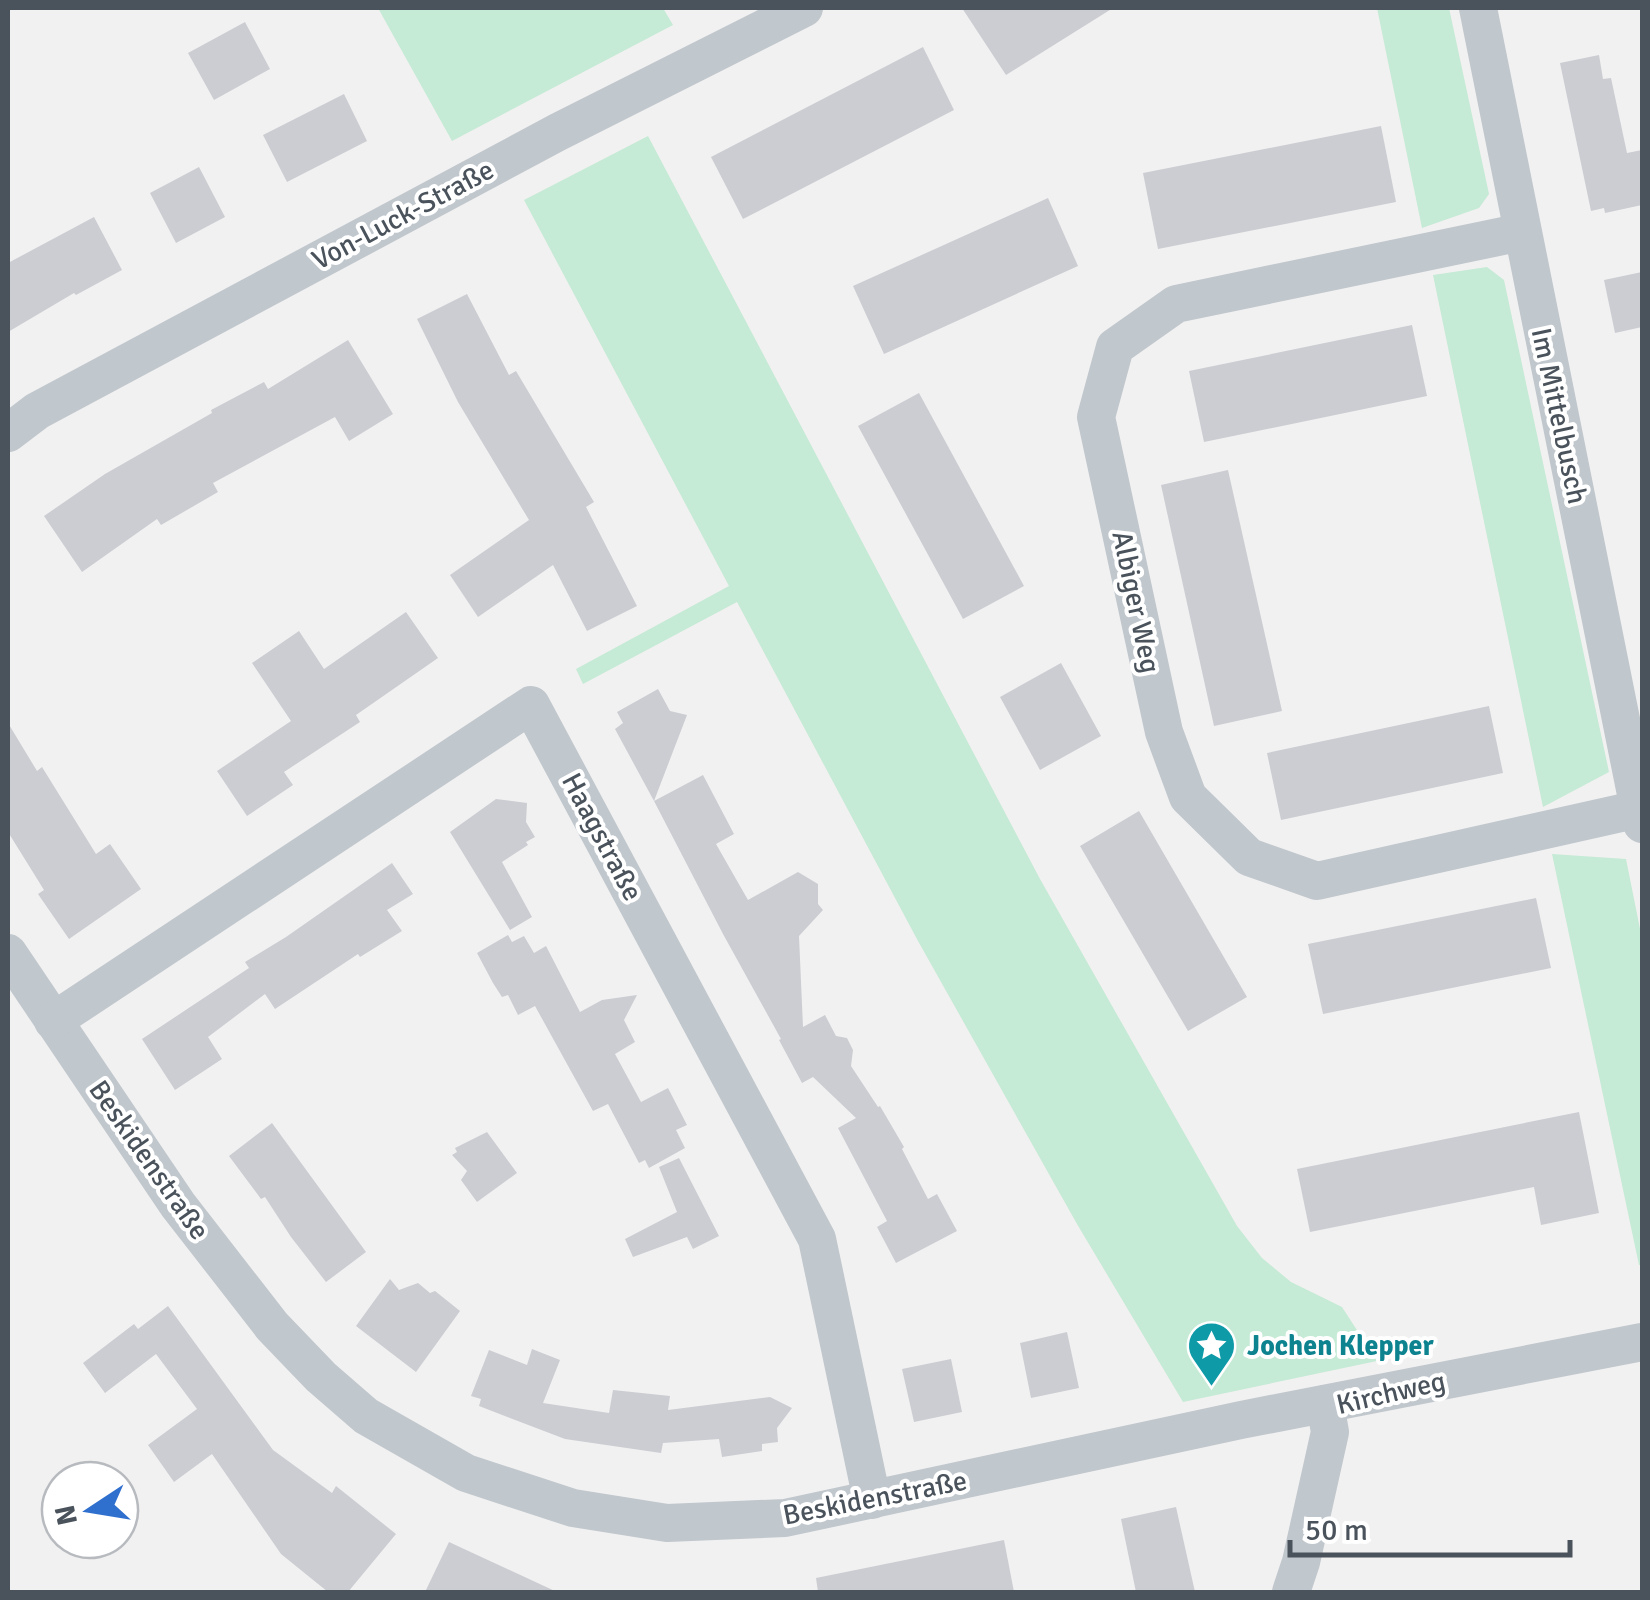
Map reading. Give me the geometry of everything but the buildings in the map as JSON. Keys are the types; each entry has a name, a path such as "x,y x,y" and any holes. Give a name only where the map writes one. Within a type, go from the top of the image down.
{"street":[{"name":"Von-Luck-Straße","path":"8,433 37,411 533,146 804,8"},
{"name":"Im Mittelbusch","path":"1478,8 1641,816"},
{"name":"Albiger Weg","path":"1522,232 1176,304 1116,347 1096,417 1164,732 1188,797 1249,857 1317,880 1641,816"},
{"name":"Haagstraße","path":"53,1022 531,704 817,1239 872,1500"},
{"name":"Beskidenstraße","path":"8,953 178,1205 272,1326 366,1416 466,1472 573,1508 668,1522 786,1518 1325,1404"},
{"name":"Kirchweg","path":"1291,1592 1330,1432 1325,1404 1642,1342"}],"green space":[{"path":"378,8 663,8 673,25 452,141"},
{"path":"1377,8 1449,8 1489,194 1479,208 1422,228"},
{"path":"648,136 1040,879 1237,1226 1262,1258 1291,1282 1342,1307 1377,1361 1183,1402 1077,1224 918,941 737,602 583,684 576,669 729,586 524,200"},
{"path":"1487,267 1504,280 1609,772 1543,807 1433,275"},
{"path":"1552,854 1626,859 1642,939 1642,1265 1639,1265"}],"place":[{"name":"Jochen Klepper","path":"1212,1388"}]}
